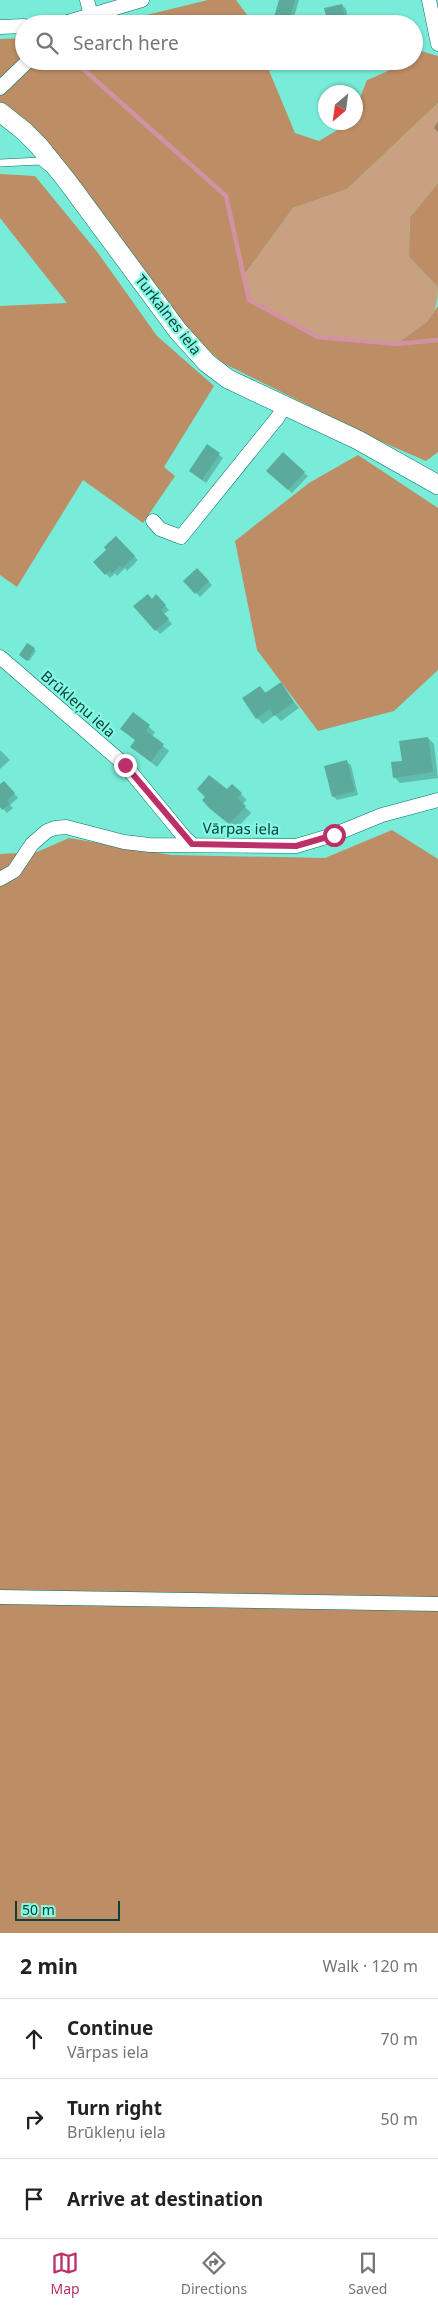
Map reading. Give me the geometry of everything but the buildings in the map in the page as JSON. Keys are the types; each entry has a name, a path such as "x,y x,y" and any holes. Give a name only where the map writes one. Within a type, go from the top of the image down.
{"main road":[{"name":"Turkalnes iela","path":"0,112 24,131 67,182 178,331 207,363 228,379 284,407 358,440 438,485"}],"street":[{"path":"86,0 91,15 142,0"},
{"path":"429,0 438,44"},
{"path":"0,27 15,26"},
{"path":"0,88 19,70"},
{"path":"153,521 160,529 181,536 278,417 284,407"},
{"name":"Brūkleņu iela","path":"0,657 48,701 125,765 192,844"},
{"name":"Vārpas iela","path":"0,879 14,871 32,844 47,831 55,828 66,827 124,842 150,845 296,846 334,835 382,815 438,800"},
{"path":"0,1597 438,1604"}],"lane":[{"path":"0,163 40,162 67,182"}],"shaded area":[{"path":"208,0 236,0 247,15 147,15"},
{"path":"15,38 15,70 269,70 295,133 319,141 337,130 363,130 363,90 367,80 389,70 423,70 423,52 438,56 438,103 347,189 293,208 244,275 249,300 319,337 397,344 427,322 438,306 438,452 426,461 382,442 223,363 174,319 0,111 0,39"},
{"path":"438,103 438,183 410,217 409,257 438,287 435,308 427,322 397,344 318,337 249,300 244,275 293,208 347,189"},
{"path":"0,174 35,176 98,253 157,336 214,386 164,467 175,476 143,523 83,480 17,587 0,575 0,306 67,303 0,218"},
{"path":"438,183 438,287 409,257 410,217"},
{"path":"358,455 438,508 438,670 394,711 318,731 257,650 235,541 309,483"},
{"path":"392,830 438,859 438,1933 0,1933 0,854 37,852 69,838 171,855 325,858"}],"waterway":[{"path":"84,70 226,196 249,300 318,337 397,344 438,340"}],"route":[{"path":"125,765 192,844 296,846 334,835"}]}
